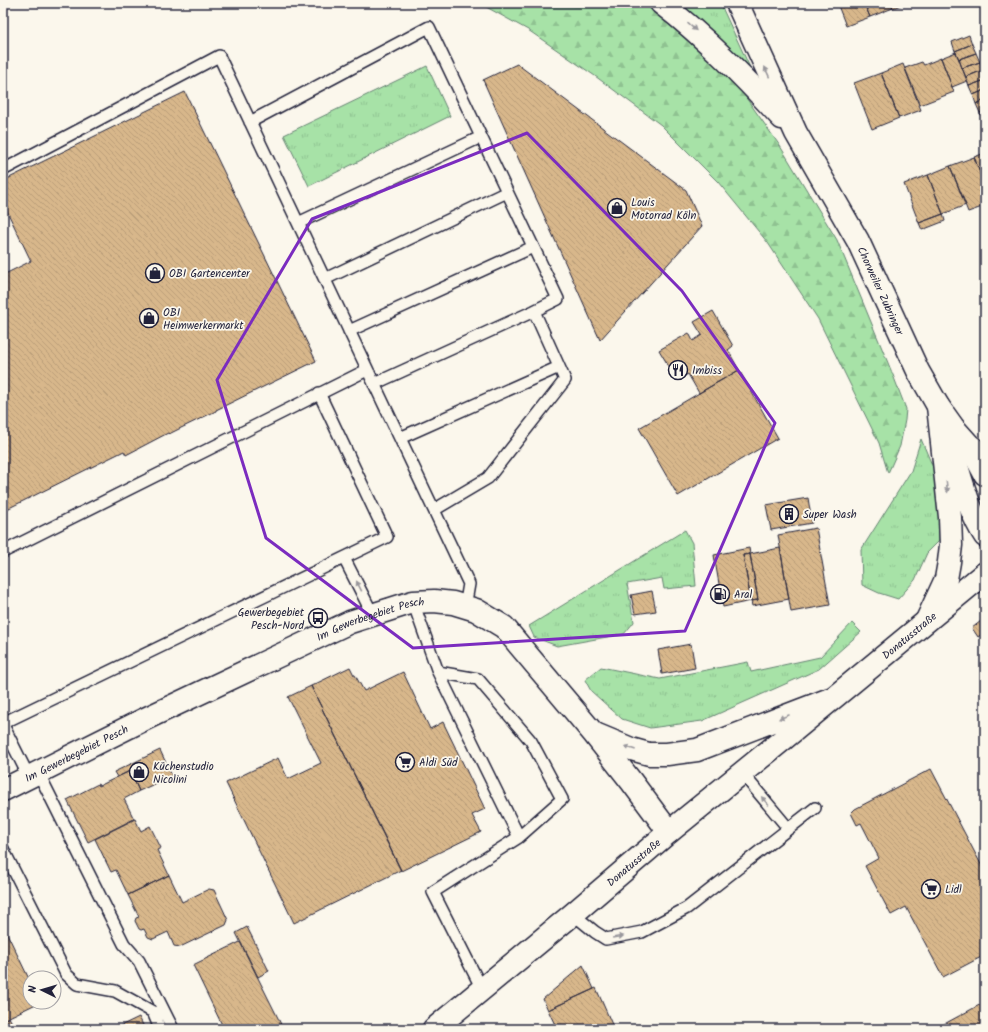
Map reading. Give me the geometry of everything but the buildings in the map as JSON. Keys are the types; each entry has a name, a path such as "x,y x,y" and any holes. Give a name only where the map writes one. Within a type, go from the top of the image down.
{"main road":[{"name":"Chorweiler Zubringer","path":"661,3 690,25 714,47 796,133"},
{"name":"Chorweiler Zubringer","path":"736,3 796,133 858,241 918,371 938,406 953,427 978,451 985,474"},
{"path":"938,406 972,510 978,525 985,536"},
{"path":"927,620 946,579 950,562 951,545 950,517 938,406"},
{"name":"Donatusstraße","path":"434,1029 669,832 985,573"},
{"name":"Im Gewerbegebiet Pesch","path":"3,790 147,718 350,622 413,602 434,601 476,610 504,626 594,734 669,832"},
{"name":"Donatusstraße","path":"594,734 649,754 667,754 697,750 833,698"}],"lane":[{"path":"250,122 429,27 558,299 534,312 374,384"},
{"path":"3,170 219,56 469,584 465,607"},
{"path":"298,223 481,137"},
{"path":"324,279 507,192"},
{"path":"349,331 533,247"},
{"path":"434,510 488,478 565,380 534,312"},
{"path":"400,438 559,367"},
{"path":"3,552 367,370"},
{"path":"174,1029 139,961 124,944 33,774 3,724 387,537 319,393"},
{"path":"344,558 373,615"},
{"path":"413,602 438,672 519,837"},
{"path":"438,672 478,679 531,741 562,799 519,837 433,892 482,989"},
{"path":"742,773 788,828"},
{"path":"573,914 606,939 642,932 687,908 815,808"},
{"path":"3,849 66,974 77,984 115,991 153,1012 160,1029"}],"highlighted area":[{"path":"527,133 682,291 775,423 685,631 413,648 266,538 217,380 312,219"}],"green space":[{"path":"479,3 646,3 686,36 742,92 780,146 837,240 893,375 906,409 900,446 888,473 879,443 818,319 768,243 718,182 661,125 595,76 528,30"},
{"path":"679,3 720,3 753,74 705,26"},
{"path":"427,66 450,116 309,186 284,135"},
{"path":"921,439 935,472 940,512 939,541 927,553 915,580 898,599 879,593 862,585 861,550 911,471"},
{"path":"685,530 692,543 696,586 664,589 662,578 627,584 634,622 624,634 557,646 534,637 529,626"},
{"path":"852,623 861,632 819,669 702,721 650,728 622,719 591,691 585,680 601,667 660,679 748,662 751,672 820,657"}],"place":[{"name":"Louis Motorrad Köln","path":"617,208"},
{"name":"OBI Gartencenter","path":"155,273"},
{"name":"OBI Heimwerkermarkt","path":"149,318"},
{"name":"Imbiss","path":"678,370"},
{"name":"Super Wash","path":"789,514"},
{"name":"Aral","path":"720,594"},
{"name":"Gewerbegebiet Pesch-Nord","path":"318,618"},
{"name":"Aldi Süd","path":"405,762"},
{"name":"Küchenstudio Nicolini","path":"139,772"},
{"name":"Lidl","path":"931,889"}]}
